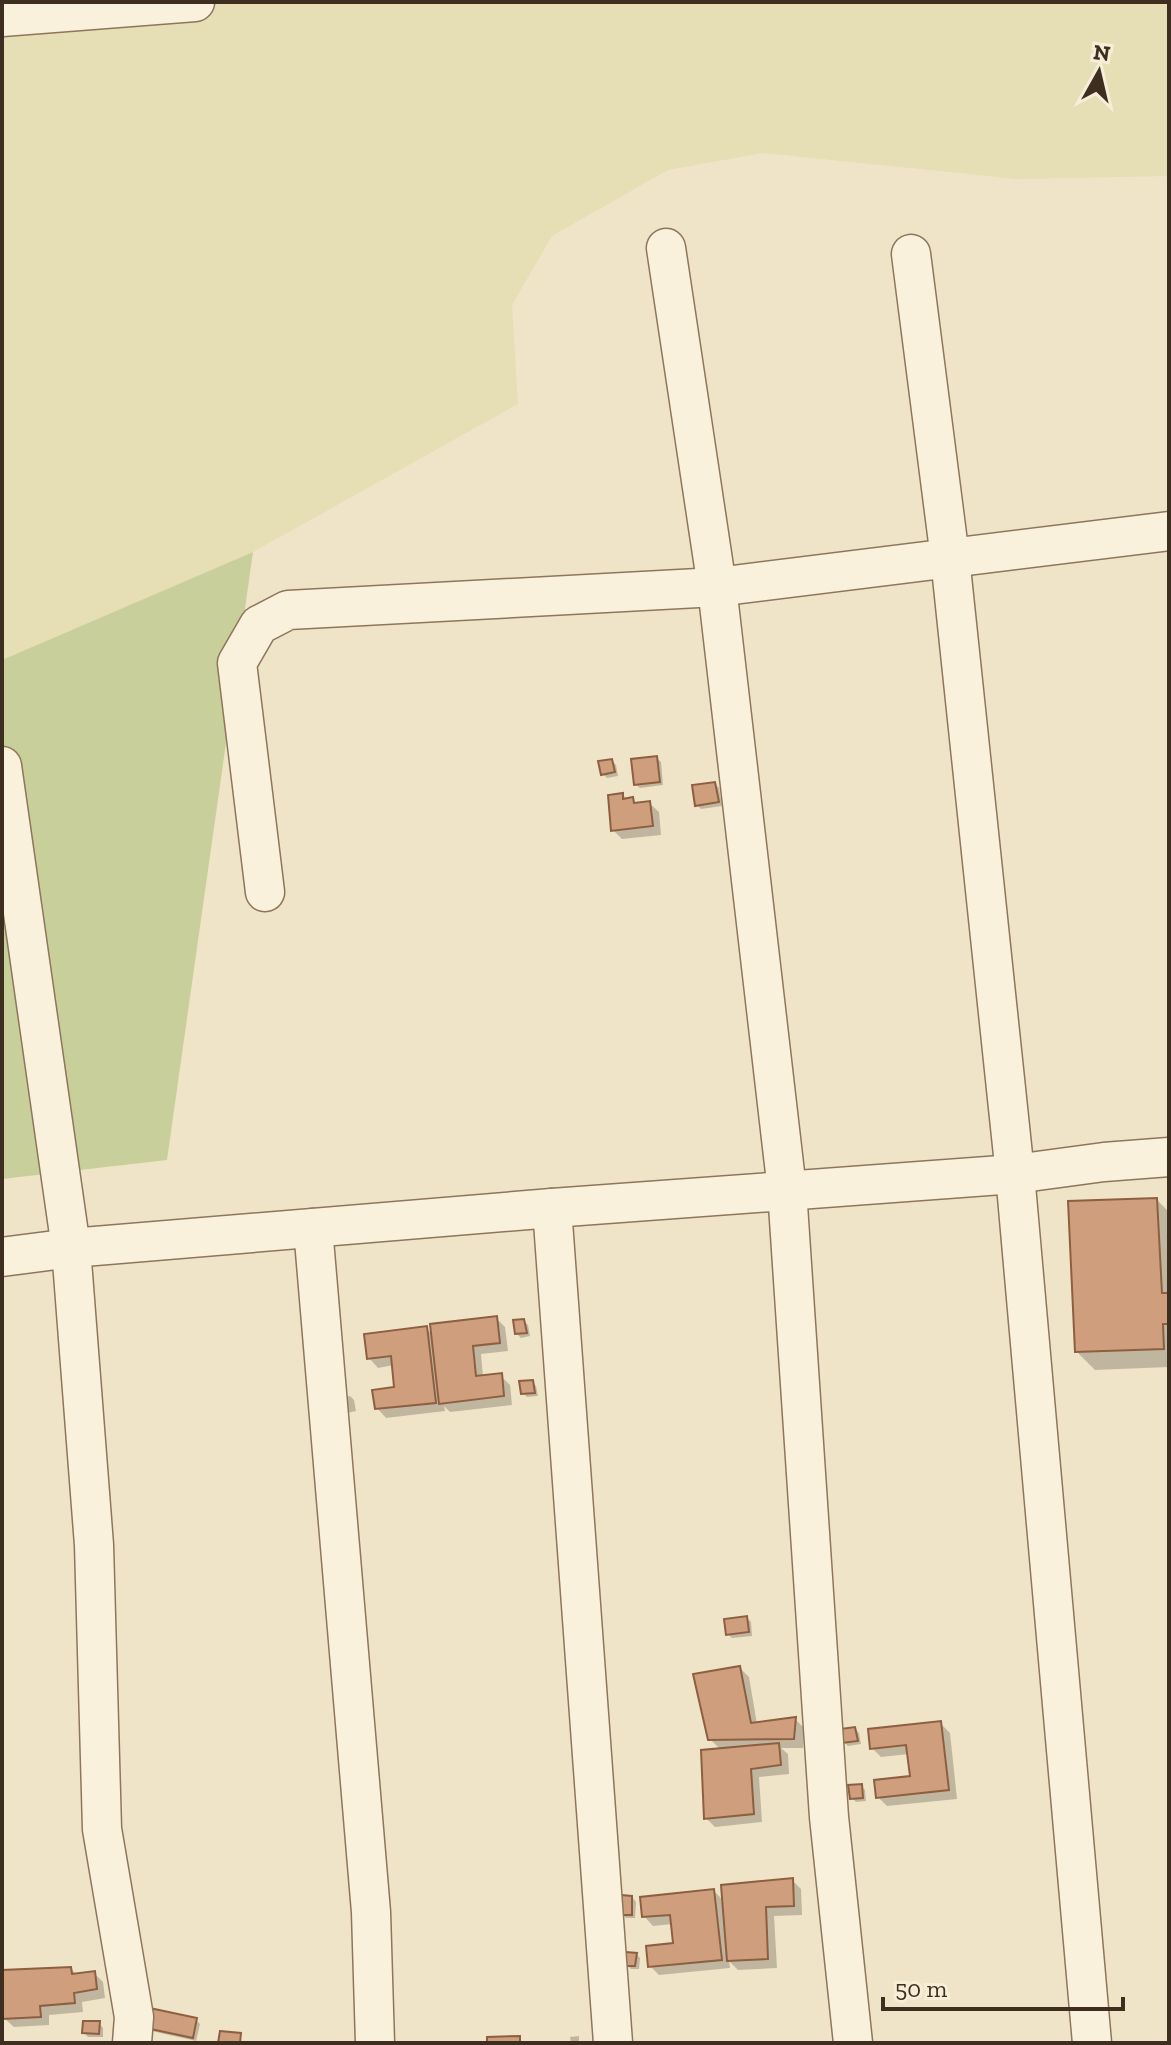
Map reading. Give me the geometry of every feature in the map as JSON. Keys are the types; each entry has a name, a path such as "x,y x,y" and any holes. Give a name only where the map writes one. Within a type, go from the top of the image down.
{"street":[{"path":"2,17 195,2"},
{"path":"666,248 717,587 787,1190 829,1817 853,2043"},
{"path":"911,254 950,558 1015,1174 1092,2043"},
{"path":"265,892 237,663 259,625 288,610 717,587 1169,531"},
{"path":"2,766 71,1248 94,1545 102,1829 134,2017 132,2043"},
{"path":"2,1257 71,1248 552,1208 1015,1174 1169,1157"},
{"path":"552,1208 613,2043"},
{"path":"313,1228 371,1912 375,2043"}],"shaded area":[{"path":"2,2 1169,2 1169,176 1017,179 763,153 668,170 552,236 512,305 518,404 253,552 2,660"}],"green space":[{"path":"253,552 167,1160 2,1179 2,660"}],"building":[{"path":"657,756 660,782 634,785 631,759"},
{"path":"612,759 615,772 601,775 598,761"},
{"path":"715,782 719,802 695,806 692,785"},
{"path":"623,793 623,799 633,797 634,803 650,801 653,826 611,831 608,795"},
{"path":"1157,1198 1162,1293 1169,1293 1169,1324 1163,1324 1164,1349 1075,1352 1068,1201"},
{"path":"497,1316 500,1343 473,1346 476,1376 502,1373 504,1396 439,1404 430,1324"},
{"path":"524,1319 527,1333 515,1334 513,1320"},
{"path":"427,1326 436,1403 375,1409 372,1390 394,1387 391,1356 367,1359 364,1334"},
{"path":"533,1380 535,1393 521,1394 519,1381"},
{"path":"747,1616 749,1632 726,1635 724,1619"},
{"path":"740,1666 751,1723 796,1717 794,1739 708,1740 693,1674"},
{"path":"941,1721 949,1790 876,1798 874,1780 910,1776 906,1745 870,1749 868,1729"},
{"path":"855,1727 858,1741 842,1743 840,1729"},
{"path":"779,1743 781,1765 751,1769 754,1814 704,1819 701,1750"},
{"path":"862,1784 863,1798 850,1799 848,1785"},
{"path":"793,1878 794,1906 766,1907 768,1959 727,1961 721,1885"},
{"path":"714,1889 722,1960 648,1967 646,1946 673,1943 670,1915 642,1917 640,1897"},
{"path":"621,1895 632,1896 632,1915 620,1915"},
{"path":"626,1952 637,1953 635,1966 625,1966"},
{"path":"71,1967 72,1974 95,1971 97,1989 74,1993 75,2003 40,2006 41,2017 2,2019 2,1970"},
{"path":"145,2007 197,2018 193,2038 141,2027"},
{"path":"83,2021 100,2021 99,2034 82,2033"},
{"path":"220,2031 241,2033 240,2043 218,2043"},
{"path":"520,2036 520,2043 487,2043 487,2037"}]}
